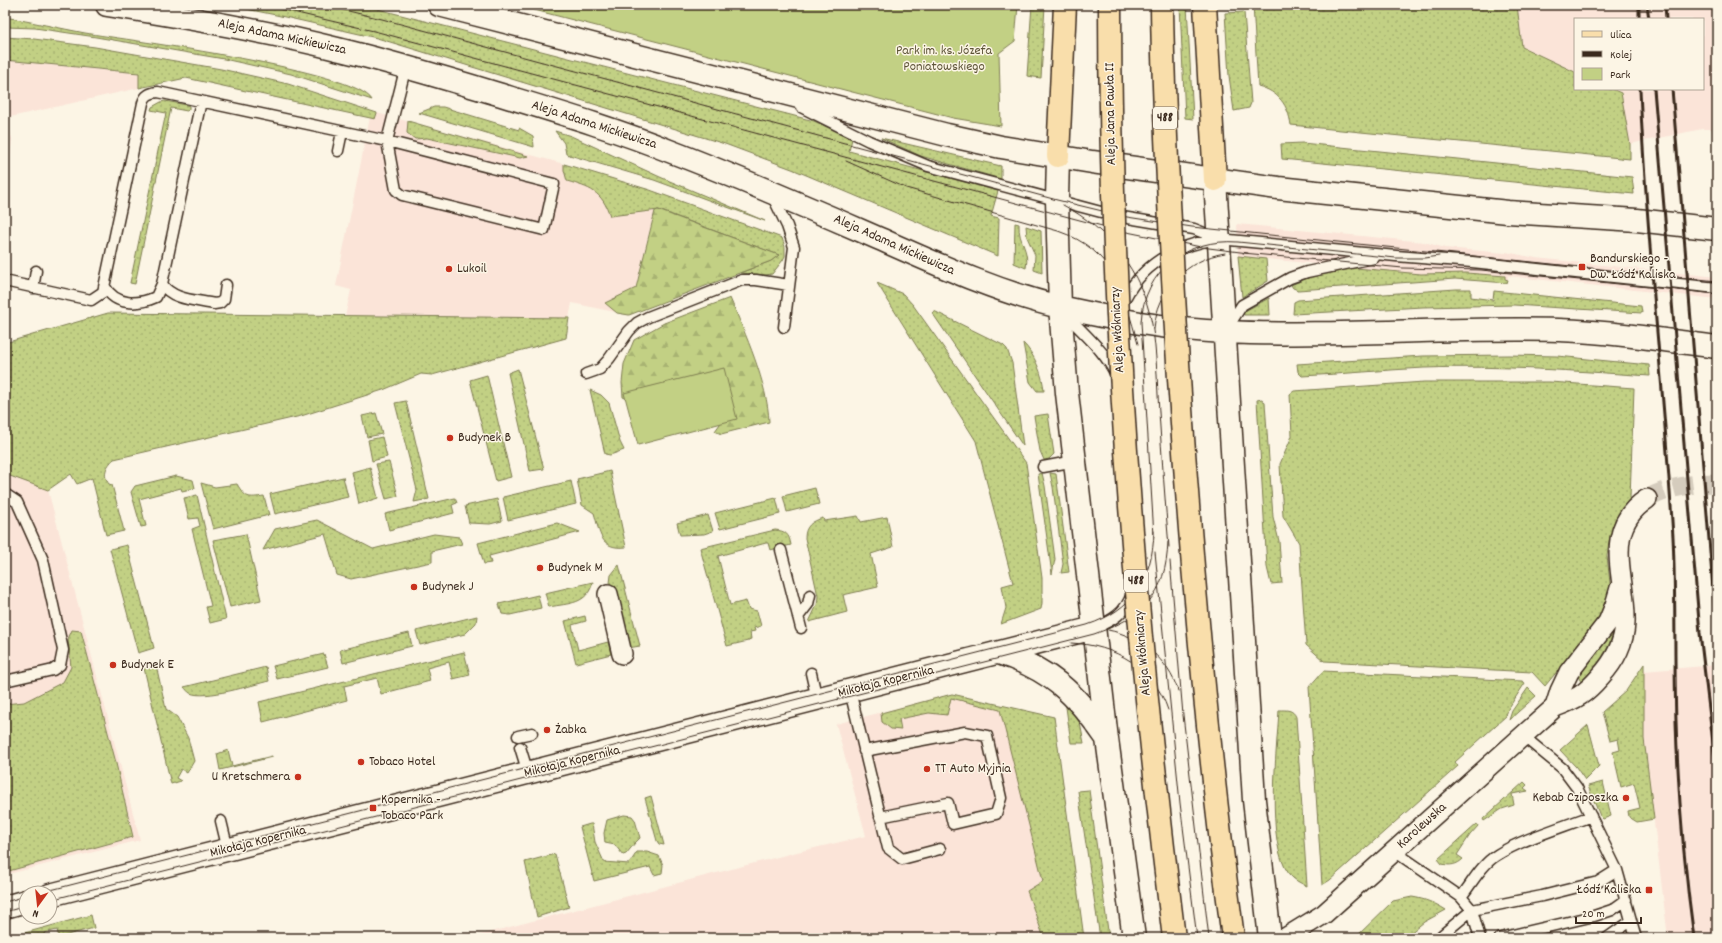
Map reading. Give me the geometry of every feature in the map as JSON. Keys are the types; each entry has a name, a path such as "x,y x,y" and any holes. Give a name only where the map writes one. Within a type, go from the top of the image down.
{"main road":[{"name":"Aleja Adama Mickiewicza","path":"107,5 258,31 340,49 406,66 614,130 769,190 958,273 1017,295 1060,307 1178,328 1225,332 1314,333 1461,330 1560,330 1627,335 1717,347"},
{"path":"439,5 947,135 1058,156 1278,188 1508,212 1636,220 1717,229"},
{"path":"1065,5 1057,200 1060,307 1067,393 1107,739 1134,938"},
{"name":"Aleja Jana Pawła II","path":"1110,5 1110,93 1113,223"},
{"name":"488","path":"1162,5 1163,93 1179,391 1192,560 1207,722 1233,938"},
{"path":"1205,5 1218,239 1254,800 1270,938"},
{"name":"Aleja Włókniarzy","path":"1113,223 1122,394 1136,578 1150,727 1174,938"},
{"name":"Mikołaja Kopernika","path":"58,893 1094,628"},
{"path":"999,653 1040,671 1062,685 1082,704 1107,739"},
{"path":"5,907 18,903"}],"street":[{"name":"Karolewska","path":"1285,938 1324,914 1555,707 1586,692 1604,673 1619,650 1625,624 1618,553 1620,536 1625,521 1632,511 1647,499"},
{"name":"Karolewska","path":"1555,707 1560,691 1569,672 1608,622 1615,605 1621,583"},
{"path":"608,594 622,654"}],"lane":[{"path":"9,282 91,300 103,292 144,98 158,92 387,141 554,184 544,230 402,195 396,190 387,141 406,66"},
{"path":"754,86 817,114 869,141 928,166 1137,221 1194,229 1218,239"},
{"path":"105,286 109,294 135,304 146,302 156,297 162,284 201,101"},
{"path":"338,151 342,132"},
{"path":"769,190 787,226 794,247 784,327"},
{"path":"1094,628 1118,615 1126,606 1133,588 1132,552 1116,336 1118,318 1130,290 1141,275 1157,261 1176,250 1200,242 1218,239 1472,262 1717,288"},
{"path":"1225,332 1235,313 1242,304 1290,278 1307,272 1346,263 1396,256"},
{"path":"33,288 36,271"},
{"path":"586,374 600,369 609,359 629,330 637,323 648,317 742,280 756,280 789,285"},
{"path":"162,284 172,295 214,304 220,303 224,299 226,285"},
{"path":"1060,307 1108,360 1120,389"},
{"path":"1043,467 1075,461"},
{"path":"5,494 17,502 43,560 63,650 60,665 53,670 5,681"},
{"path":"781,550 801,628"},
{"path":"798,617 808,604 810,595"},
{"path":"811,673 818,699"},
{"path":"850,691 888,848 902,859 940,849"},
{"path":"864,751 965,732 986,736 1001,798 996,814 953,824 948,803 880,817"},
{"path":"518,736 532,733"},
{"path":"1523,736 1562,768 1577,788 1616,870 1636,938"},
{"path":"520,747 528,773"},
{"path":"1461,897 1481,871 1496,855 1519,844 1591,816"},
{"path":"220,821 228,850"},
{"path":"1394,851 1461,897 1472,910 1480,938"},
{"path":"1442,935 1472,910 1542,896 1598,882 1616,870"},
{"path":"1500,938 1594,916 1612,910 1626,900"},
{"path":"1607,938 1631,922"}],"shaded area":[{"path":"1517,5 1717,5 1717,129 1702,129 1630,144 1621,93 1614,90 1704,90 1704,18 1574,18 1574,72 1522,47"},
{"path":"5,60 139,73 139,88 6,118 12,139 5,197"},
{"path":"377,113 564,164 659,193 629,315 572,303 569,318 345,316 351,290 336,286 370,117 375,118"},
{"path":"1237,224 1424,242 1445,248 1506,252 1536,258 1717,277 1717,299 1508,276 1508,280 1505,279 1505,276 1455,273 1421,274 1238,256"},
{"path":"5,457 48,490 140,840 5,875"},
{"path":"1717,665 1717,938 1668,938 1644,739 1644,671"},
{"path":"952,694 1016,709 1046,736 1073,938 468,938 793,853 866,836 836,724"}],"green space":[{"path":"226,5 362,5 814,121 852,139 849,151 998,191 991,216 999,218 998,256 792,169 725,144 377,38"},
{"name":"Park im. ks. Józefa Poniatowskiego","path":"515,5 1018,5 1015,41 999,53 1001,126 953,118"},
{"path":"1032,5 1045,5 1041,78 1027,76"},
{"path":"1180,5 1187,5 1193,119 1185,118"},
{"path":"1253,5 1517,5 1522,47 1574,72 1574,90 1614,90 1621,93 1630,144 1630,159 1291,125 1288,111 1281,100 1272,92 1258,86"},
{"path":"1244,12 1251,103 1249,108 1234,111 1229,76 1225,13"},
{"path":"5,17 85,33 191,49 286,67 327,78 357,89 372,100 291,74 224,59 35,28 5,27"},
{"path":"5,37 34,39 95,47 221,69 288,84 377,113 375,119 186,78 139,88 139,73 5,60"},
{"path":"165,101 187,105 189,106 189,109 187,111 171,108 135,284 130,283 166,113 151,110 152,107"},
{"path":"434,107 443,107 519,130 519,128 533,136 534,147 419,113"},
{"path":"408,121 528,156 520,158 427,138 415,139 407,133"},
{"path":"1713,128 1717,129 1717,162 1716,162"},
{"path":"555,131 571,136 660,177 765,221 654,180 566,154 564,143"},
{"path":"881,138 1001,166 1001,179 921,156"},
{"path":"1302,143 1632,177 1634,194 1282,159 1281,144"},
{"path":"564,164 650,190 782,238 785,247 785,256 772,274 765,275 740,273 771,261 779,255 659,210 610,216 607,208 599,196 589,189 567,181"},
{"path":"658,210 779,255 771,261 629,315 617,313 605,303 636,288 655,211"},
{"path":"1015,223 1019,224 1020,236 1027,261 1026,268 1014,263"},
{"path":"1026,226 1041,231 1042,273 1034,270 1035,255 1027,237"},
{"path":"1238,256 1266,259 1268,281 1242,297"},
{"path":"1356,268 1421,274 1466,273 1505,276 1505,279 1508,280 1507,283 1455,279 1298,290 1293,288 1291,285 1307,278"},
{"path":"877,283 903,294 913,305 1026,463 1042,578 1041,609 1001,624 1006,608 1002,586 1013,583 976,441"},
{"path":"1471,289 1471,297 1493,300 1494,291 1641,306 1642,313 1514,305 1423,307 1293,314 1294,302 1298,300"},
{"path":"730,298 755,359 765,392 769,422 721,434 715,431 725,417 638,404 623,397 622,383 624,364 634,340 664,323"},
{"path":"1269,298 1270,315 1244,315 1243,312"},
{"path":"934,311 1003,345 1007,349 1012,363 1023,446 933,314"},
{"path":"108,313 569,318 566,338 432,375 421,374 383,390 301,416 114,459 107,468 105,474 107,481 112,485 124,531 106,535 92,478 77,484 71,474 48,490 10,476 5,476 5,343"},
{"path":"1023,343 1031,352 1037,365 1042,378 1044,391 1037,391 1030,382"},
{"path":"1423,356 1557,356 1649,365 1650,376 1537,369 1452,367 1302,376 1298,372 1297,364"},
{"path":"724,368 737,419 638,445 624,393"},
{"path":"518,369 544,469 530,471 508,373"},
{"path":"487,375 511,477 496,481 470,380"},
{"path":"1424,382 1550,382 1634,388 1630,498 1615,520 1609,541 1607,556 1611,592 1602,617 1545,686 1532,672 1324,661 1306,645 1299,543 1283,516 1280,464 1292,436 1290,394 1294,391"},
{"path":"590,390 601,395 609,403 620,442 624,450 610,455 605,454"},
{"path":"1262,399 1265,403 1273,517 1279,541 1282,583 1271,584 1267,567 1257,400"},
{"path":"406,401 429,499 414,502 417,490 395,403"},
{"path":"376,413 382,434 367,437 362,416"},
{"path":"1048,414 1054,454 1049,459 1044,460 1040,451 1034,416"},
{"path":"382,437 387,457 372,461 368,440"},
{"path":"389,462 398,496 386,499 376,464"},
{"path":"370,467 378,498 359,504 352,472"},
{"path":"610,471 626,547 611,546 606,543 602,539 594,513 582,505 577,479"},
{"path":"1042,473 1055,559 1052,574 1038,474"},
{"path":"1050,473 1056,474 1069,572 1061,573 1063,564"},
{"path":"176,476 193,480 195,488 182,491 181,488 139,499 146,526 141,527 131,492 135,486"},
{"path":"343,477 348,497 275,514 270,494"},
{"path":"571,481 576,504 508,520 503,497"},
{"path":"201,483 215,487 237,484 245,495 251,497 264,496 269,515 213,529"},
{"path":"815,488 819,504 787,512 783,496"},
{"path":"197,495 226,619 210,623 206,607 211,606 192,529 200,526 198,518 189,519 184,498"},
{"path":"455,498 457,503 452,505 454,513 389,530 385,514"},
{"path":"776,498 780,514 720,529 715,513"},
{"path":"497,499 502,521 490,524 469,523 465,506"},
{"path":"708,515 713,531 704,534 680,535 677,523"},
{"path":"858,516 861,522 887,517 893,547 871,554 878,587 843,595 847,612 809,622 817,605 818,596 805,538 806,530 812,522 823,518 824,521"},
{"path":"317,520 373,549 434,534 459,537 462,544 432,551 432,562 351,579 337,575 325,534 263,550 275,529"},
{"path":"557,523 580,532 489,556 491,563 484,564 478,543"},
{"path":"775,530 782,531 786,534 791,545 770,550 768,543 766,543 718,556 730,605 746,601 749,609 757,611 761,626 754,628 755,631 750,632 751,639 748,641 727,646 700,548"},
{"path":"246,534 261,600 230,607 213,540"},
{"path":"127,545 154,648 138,653 110,549"},
{"path":"619,565 640,646 628,648 610,583 611,575"},
{"path":"593,582 590,590 582,599 576,602 549,607 545,593"},
{"path":"538,595 541,608 510,615 502,614 499,604"},
{"path":"477,616 476,623 465,634 420,645 416,631"},
{"path":"585,616 586,621 572,625 578,650 608,642 611,654 576,663 565,621"},
{"path":"1614,627 1612,636 1602,657 1581,682 1578,676 1580,672"},
{"path":"72,630 81,631 115,759 133,837 5,872 5,704 24,702 63,682 71,667 68,639"},
{"path":"409,633 412,646 343,663 340,650"},
{"path":"464,652 470,675 453,679 449,662 427,668 430,681 381,694 377,678 344,686 347,700 263,722 259,702"},
{"path":"324,654 328,667 277,679 273,666"},
{"path":"1644,664 1644,739 1654,819 1637,822 1629,817 1628,811 1640,808 1634,783 1621,787 1613,752 1620,750 1618,739 1610,741 1602,712 1626,691"},
{"path":"156,665 166,709 177,717 188,738 194,761 187,773 181,769 176,778 181,781 171,784 144,668"},
{"path":"266,667 269,681 206,695 190,693 184,687"},
{"path":"1323,671 1522,681 1525,683 1508,709 1506,716 1455,762 1458,766 1330,880 1322,885 1309,687"},
{"path":"1528,688 1536,696 1509,720 1512,711"},
{"path":"952,694 1054,717 1084,938 1044,938 1027,891 1043,881 1000,710 951,698 947,715 929,713 899,719 901,730 891,729 882,722 881,713"},
{"path":"1065,700 1080,723 1084,743 1071,743"},
{"path":"1279,710 1291,711 1296,717 1307,886 1297,881 1289,874 1282,859 1277,840 1274,795"},
{"path":"1588,725 1599,766 1585,780 1576,767 1560,750"},
{"path":"228,750 232,766 272,757 220,770 217,754"},
{"path":"1524,782 1527,785 1524,788 1528,791 1512,794 1514,805 1502,809 1484,821 1483,819"},
{"path":"1603,782 1611,816 1603,819 1600,816 1588,786"},
{"path":"1089,790 1109,938 1100,938 1078,791"},
{"path":"651,796 664,845 659,844 657,841 645,798"},
{"path":"624,815 632,816 635,820 640,838 626,854 623,855 615,845 605,843 604,833 607,820"},
{"path":"592,824 595,842 604,862 629,864 637,852 647,852 659,856 663,865 662,873 654,875 650,867 594,881 580,827"},
{"path":"1477,824 1478,826 1470,835 1457,855 1463,859 1458,863 1448,865 1442,864 1438,859"},
{"path":"555,854 569,907 537,917 525,862"},
{"path":"1412,897 1438,905 1446,910 1424,922 1404,938 1355,938 1393,901"},
{"path":"91,915 94,928 59,937 57,930 44,933 45,938 6,938 58,925"}],"tunnel":[{"path":"1647,499 1663,491 1681,486 1717,483"}],"tram line":[{"path":"263,5 378,32 1117,230 1201,247 1248,253"},
{"path":"323,5 382,19 1057,200 1127,217 1192,227 1717,281"},
{"path":"846,161 906,188 1058,231 1077,239 1092,249 1104,261 1113,275 1121,290 1138,344"},
{"path":"1063,205 1095,226 1109,239 1132,270 1147,305 1152,324 1155,346 1169,547"},
{"path":"1154,536 1141,322 1144,303 1150,287 1160,273 1172,261 1186,252 1219,242 1238,242 1396,258 1424,258 1439,256"},
{"path":"1154,329 1156,315 1161,302 1168,289 1176,279 1198,262 1211,256 1225,253"},
{"path":"1243,253 1403,268 1481,270 1717,294"},
{"path":"58,888 1087,625 1103,619 1117,611 1137,590 1150,563 1154,531"},
{"path":"58,898 1094,634 1126,620 1149,602 1157,590 1162,577 1166,561 1168,542"},
{"path":"1155,552 1180,803 1197,938"},
{"path":"1170,561 1183,715 1209,938"},
{"path":"1108,630 1131,638 1152,651 1168,669 1178,691"},
{"path":"1071,643 1103,648 1131,661 1143,670 1153,682 1162,695 1168,710"},
{"path":"5,902 18,898"},
{"path":"5,912 18,908"}],"railway":[{"path":"1639,5 1639,18"},
{"path":"1647,5 1649,18"},
{"path":"1665,5 1666,18"},
{"path":"1640,90 1646,201 1673,537 1678,775 1684,857 1694,938"},
{"path":"1654,90 1700,633 1717,776"},
{"path":"1672,90 1717,637"}],"place":[{"name":"Bandurskiego - Dw. Łódź Kaliska","path":"1582,267"},
{"name":"Lukoil","path":"449,269"},
{"name":"Budynek B","path":"450,438"},
{"name":"Budynek M","path":"540,568"},
{"name":"Budynek J","path":"414,587"},
{"name":"Budynek E","path":"113,665"},
{"name":"Żabka","path":"547,730"},
{"name":"Tobaco Hotel","path":"361,762"},
{"name":"TT Auto Myjnia","path":"927,769"},
{"name":"U Kretschmera","path":"298,777"},
{"name":"Kebab Cziposzka","path":"1626,798"},
{"name":"Kopernika - Tobaco Park","path":"373,808"},
{"name":"Łódź Kaliska","path":"1649,890"}]}
